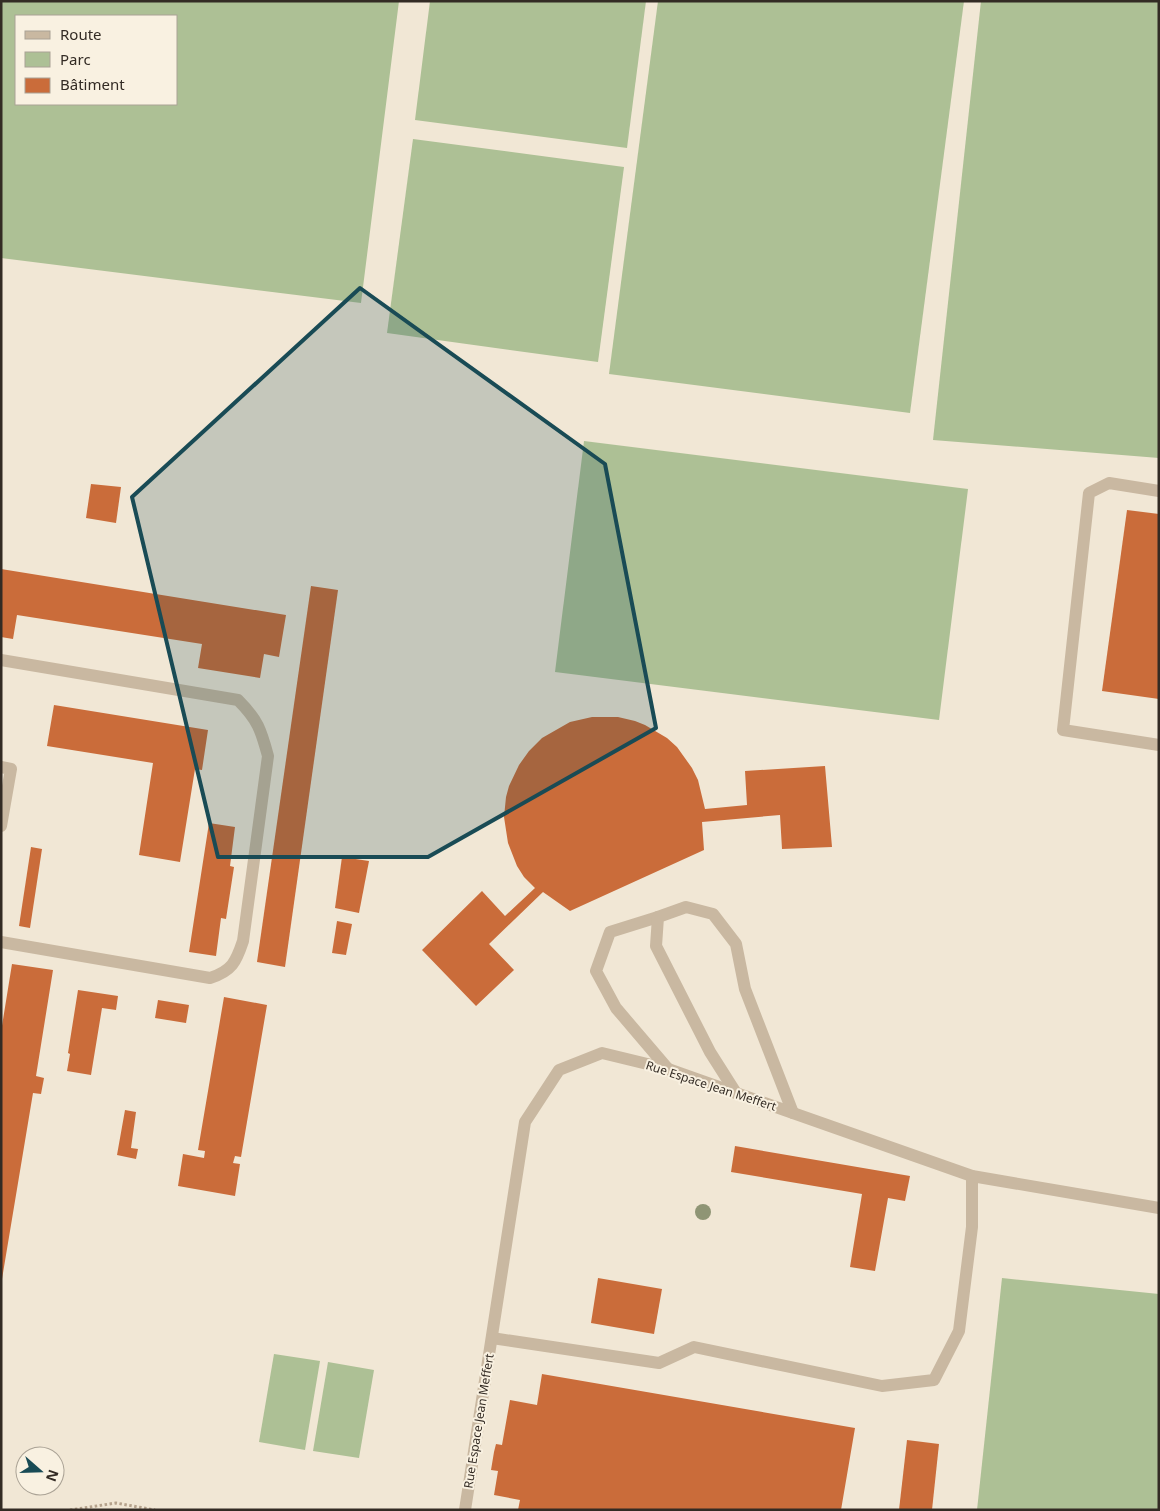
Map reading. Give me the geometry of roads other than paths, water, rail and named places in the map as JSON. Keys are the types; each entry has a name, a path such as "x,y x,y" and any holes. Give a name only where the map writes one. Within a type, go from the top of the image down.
{"lane":[{"path":"1159,491 1109,483 1089,493 1063,730 1159,745"},
{"path":"1,660 238,700 257,722 268,756 242,941 237,957 224,973 210,978 1,942"},
{"path":"1,767 11,769 1,826"},
{"path":"668,1069 616,1008 596,971 610,932 686,906 713,914 736,944 745,989 793,1113"},
{"path":"658,917 656,946 710,1052 736,1093"},
{"name":"Rue Espace Jean Meffert","path":"465,1510 525,1122 559,1070 602,1052 668,1069 972,1176 1159,1208"},
{"path":"492,1338 658,1363 694,1347 882,1386 934,1380 959,1331 972,1227 972,1176"}]}
